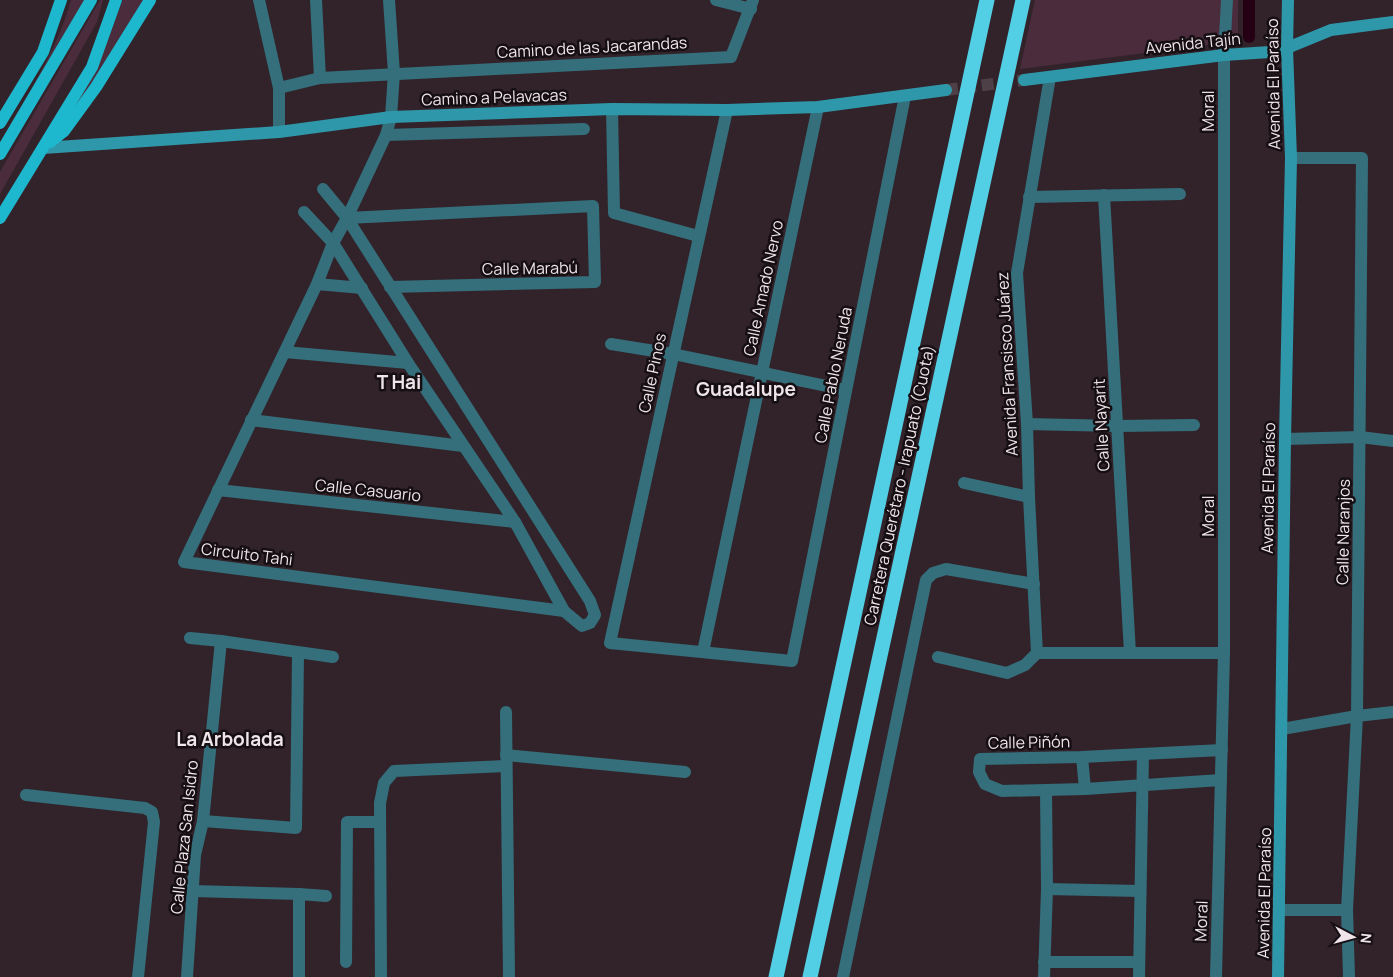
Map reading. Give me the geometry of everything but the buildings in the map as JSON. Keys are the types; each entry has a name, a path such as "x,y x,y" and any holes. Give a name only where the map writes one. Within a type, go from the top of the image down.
{"highway":[{"name":"Carretera Querétaro - Irapuato (Cuota)","path":"776,977 987,0"},
{"name":"Carretera Querétaro - Irapuato (Cuota)","path":"810,977 1023,0"}],"main road":[{"path":"0,123 43,52 61,0"},
{"path":"0,154 91,0"},
{"path":"0,218 92,67 116,0"},
{"path":"43,147 64,131 96,87 150,0"}],"street":[{"path":"259,0 279,88 279,132"},
{"path":"316,0 320,78"},
{"path":"388,0 394,73 391,117"},
{"path":"716,0 752,5"},
{"name":"Moral","path":"1216,977 1224,653 1230,55 1227,0"},
{"name":"Avenida El Paraíso","path":"1278,977 1285,438 1291,158 1287,48 1288,0"},
{"name":"Camino de las Jacarandas","path":"279,88 320,78 731,57 752,5"},
{"name":"Avenida Tajín","path":"1024,80 1230,55 1270,52 1287,48 1331,30 1393,22"},
{"name":"Avenida Fransisco Juárez","path":"1037,653 1027,424 1017,273 1050,77"},
{"name":"Camino a Pelavacas","path":"43,147 279,132 391,117 612,109 726,110 818,107 946,90"},
{"name":"Calle Pablo Neruda","path":"702,652 792,661 905,96"},
{"name":"Calle Amado Nervo","path":"702,652 818,107"},
{"path":"612,109 614,213 698,236"},
{"name":"Calle Pinos","path":"702,652 610,643 726,110"},
{"name":"Circuito Tahi","path":"391,117 386,135 333,244 317,284 184,562 564,610"},
{"path":"386,135 584,129"},
{"name":"Calle Naranjos","path":"1291,158 1362,158 1357,716 1347,910 1349,977"},
{"path":"304,212 333,244 362,288 408,362 514,522 564,610 582,626 590,623 594,615 590,601 347,218 323,189"},
{"path":"1030,197 1180,194"},
{"name":"Calle Nayarit","path":"1104,195 1130,653"},
{"name":"Calle Marabú","path":"347,218 593,206 595,282 390,288"},
{"path":"317,284 362,288"},
{"path":"611,344 673,354 846,390"},
{"path":"285,352 408,362"},
{"path":"251,420 463,446"},
{"path":"1027,424 1118,426 1194,424"},
{"path":"1285,438 1360,437 1393,441"},
{"path":"964,483 1029,497"},
{"name":"Calle Casuario","path":"218,490 514,522"},
{"path":"843,977 926,580 933,573 946,570 1034,584"},
{"path":"190,638 332,657"},
{"name":"Calle Plaza San Isidro","path":"187,977 195,855 203,821 220,641"},
{"path":"203,821 296,828 298,653"},
{"path":"938,657 1007,673 1025,665 1037,653 1224,653"},
{"path":"506,712 508,977"},
{"path":"1282,729 1393,712"},
{"name":"Calle Piñón","path":"1221,780 1085,789 1002,791 985,784 979,772 980,759 1082,757 1222,750"},
{"path":"1139,977 1142,754"},
{"path":"1082,757 1085,789"},
{"path":"381,977 380,803 384,783 394,771 506,761 685,772"},
{"path":"1044,977 1047,889 1046,790"},
{"path":"26,795 145,808 152,812 154,822 138,977"},
{"path":"346,962 347,822 380,822"},
{"path":"1047,889 1140,891"},
{"path":"193,891 326,896"},
{"path":"299,894 299,977"},
{"path":"1280,910 1347,910"},
{"path":"1044,962 1139,962"}],"shaded area":[{"path":"71,0 85,0 0,142 30,91 58,37"},
{"path":"100,0 103,0 97,22 0,194 0,172"},
{"path":"123,0 143,0 90,88 72,111 101,57"},
{"path":"1035,0 1238,0 1238,41 1020,69"}],"waterway":[{"path":"1249,0 1249,37"}],"tunnel":[{"path":"946,90 1024,80"}],"district":[{"name":"T Hai","path":"399,382"},
{"name":"Guadalupe","path":"746,389"},
{"name":"La Arbolada","path":"230,739"}]}
